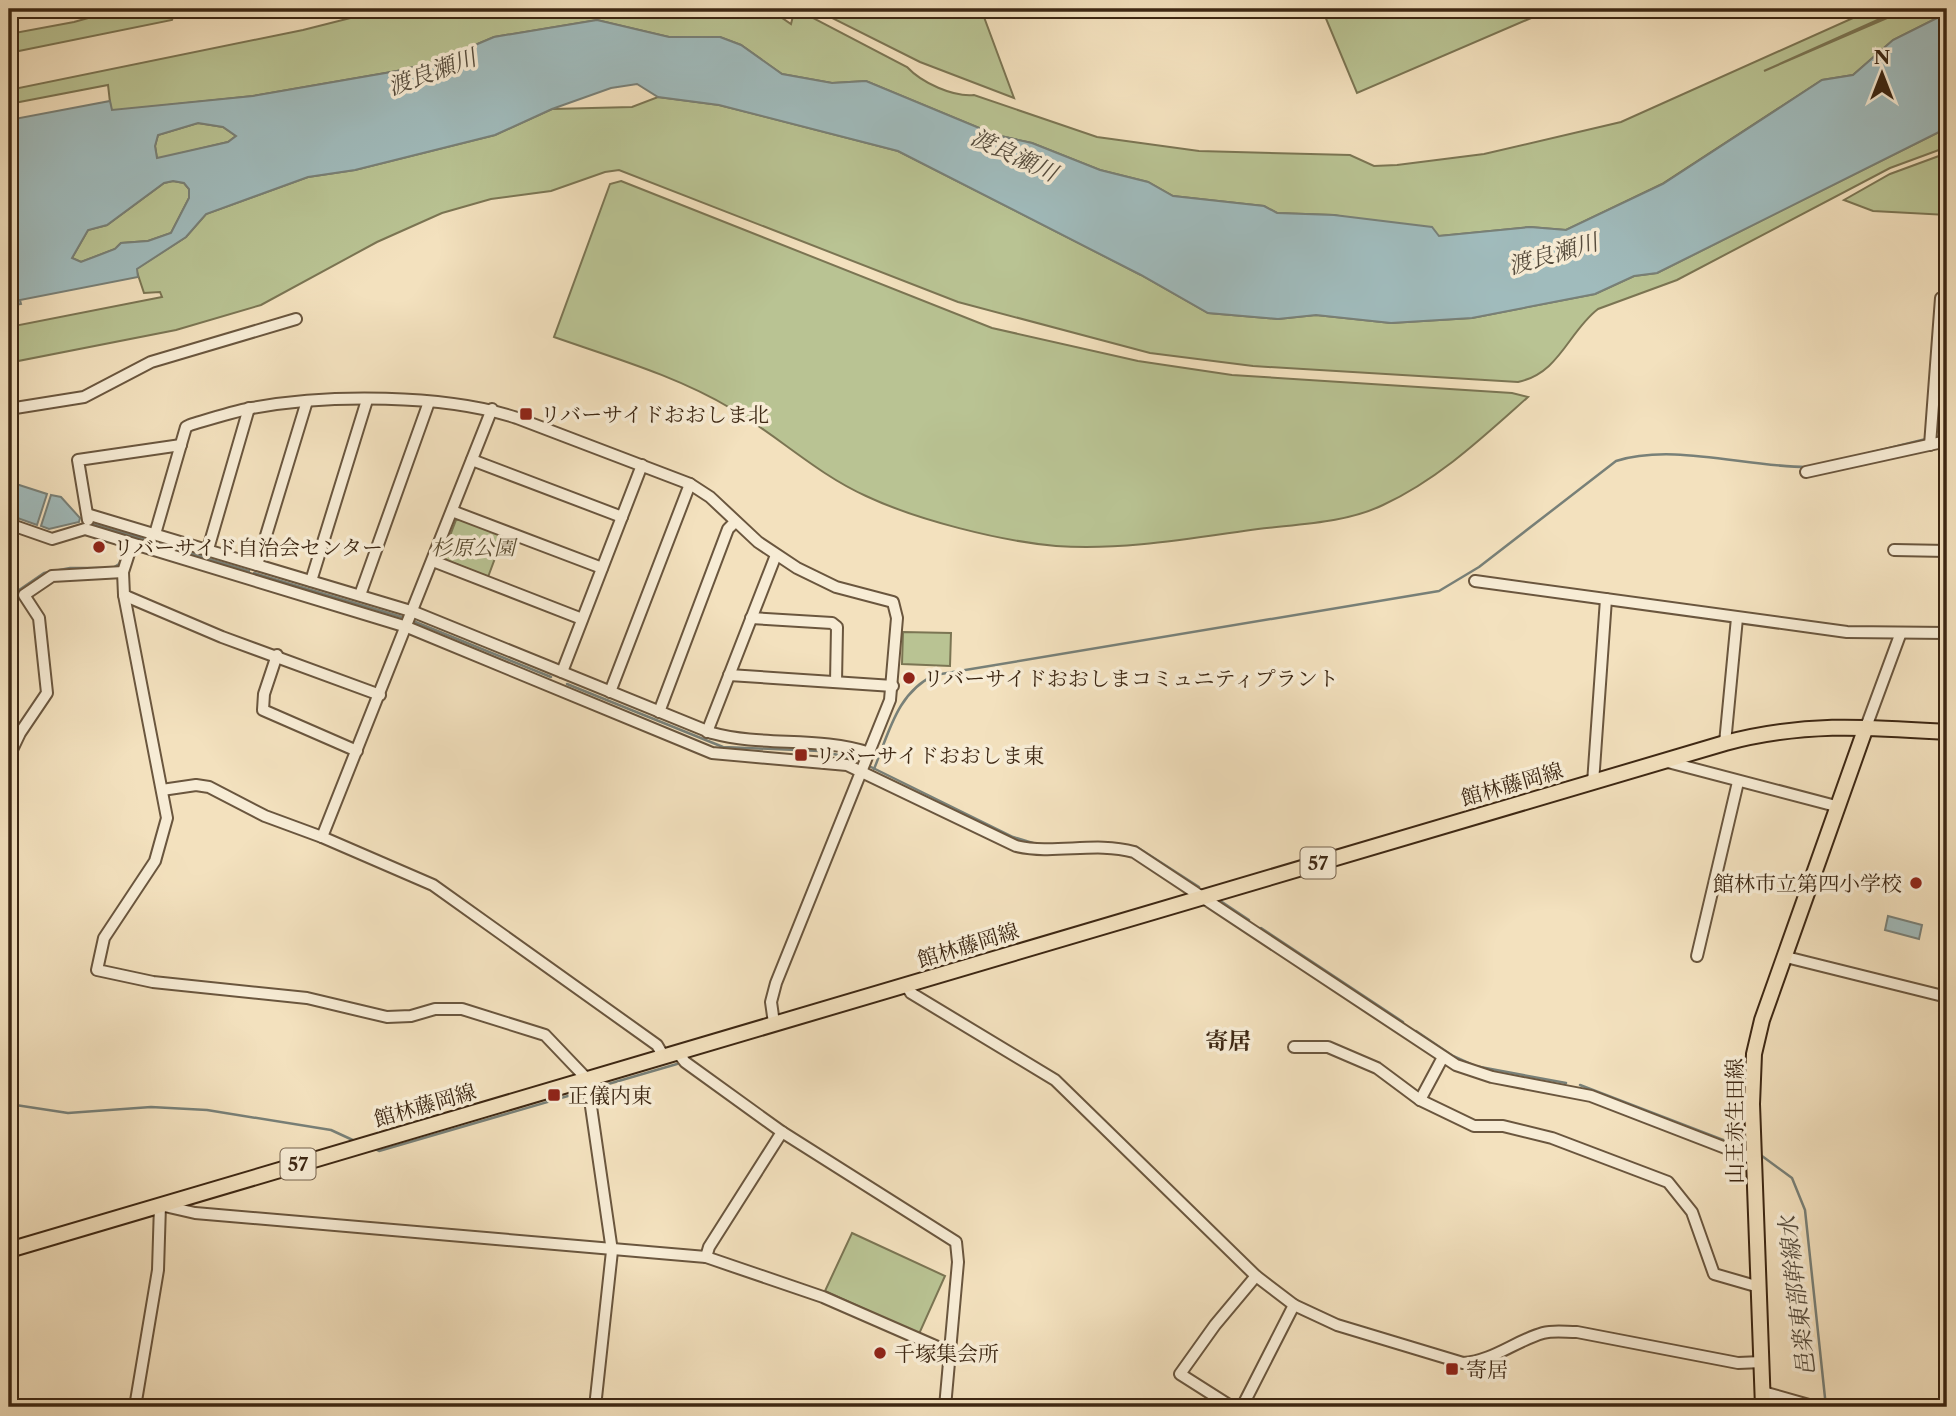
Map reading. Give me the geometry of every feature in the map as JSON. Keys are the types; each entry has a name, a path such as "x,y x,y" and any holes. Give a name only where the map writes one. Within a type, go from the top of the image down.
{"main road":[{"name":"館林藤岡線","path":"9,1250 1725,743 1788,729 1866,727 1947,732"},
{"name":"山王赤生田線","path":"1763,1407 1754,1159 1754,1054 1762,1020 1866,727"}],"street":[{"path":"1930,445 1941,298"},
{"path":"9,409 84,397 151,362 296,319"},
{"path":"310,581 368,400"},
{"path":"257,565 307,401"},
{"path":"155,534 186,428 190,425 248,408 307,401 429,402 492,410 690,484 710,496 735,522 776,555 822,581 886,599 896,606 893,686 886,713 776,983 771,1002 774,1023"},
{"path":"360,595 429,402"},
{"path":"208,549 248,408"},
{"path":"323,837 492,410"},
{"path":"1806,472 1947,440"},
{"path":"181,445 78,460 85,508 90,515 414,612 707,732 735,739 838,744 870,753"},
{"path":"472,460 622,517"},
{"path":"562,672 642,465"},
{"path":"610,692 690,484"},
{"path":"452,511 602,568"},
{"path":"85,529 90,515"},
{"path":"659,712 728,529 735,522"},
{"path":"9,524 52,539 85,529 407,627 712,752 734,757 825,761 862,772 1016,846 1045,852 1101,848 1134,852 1200,898 1252,928 1469,1071 1591,1096 1754,1159"},
{"path":"132,544 123,572 124,595 167,818 155,861 104,938 97,970 153,982 307,998 387,1017 411,1016 435,1009 462,1009 545,1035 587,1079 612,1251 595,1407"},
{"path":"1894,550 1947,551"},
{"path":"707,732 776,555"},
{"path":"433,561 582,619"},
{"path":"9,756 20,733 47,693 41,624 37,612 24,595 52,576 123,572"},
{"path":"1475,581 1847,632 1900,635 1947,633"},
{"path":"124,595 222,637 380,695"},
{"path":"1593,783 1606,599"},
{"path":"751,618 832,623 837,627 836,682"},
{"path":"1725,743 1737,618"},
{"path":"1866,727 1900,635"},
{"path":"277,655 264,694 263,710 357,751"},
{"path":"729,675 893,686"},
{"path":"1664,761 1832,806 1837,810"},
{"path":"1697,956 1738,782"},
{"path":"162,790 196,785 209,787 265,816 323,837 440,889 782,1132 956,1242 958,1262 945,1407"},
{"path":"1786,957 1947,997"},
{"path":"906,985 911,993 1055,1080 1256,1276 1294,1305 1336,1325 1463,1363 1478,1362 1541,1334 1554,1331 1577,1332 1738,1363 1762,1362"},
{"path":"1294,1048 1328,1046 1377,1068 1419,1100 1474,1126 1503,1126 1552,1138 1668,1182 1692,1212 1714,1274 1759,1287"},
{"path":"1419,1100 1443,1056"},
{"path":"706,1257 709,1247 782,1132"},
{"path":"135,1407 158,1270 160,1205 195,1213 706,1257 823,1297 949,1352"},
{"path":"1232,1407 1180,1374 1215,1325 1256,1276"},
{"path":"1242,1407 1294,1305"},
{"path":"1763,1392 1816,1407"}],"green space":[{"path":"120,9 176,9 172,20 9,53 9,34 74,22"},
{"path":"386,9 769,9 791,24 794,12 798,10 907,67 938,88 957,94 974,95 1097,137 1199,151 1350,155 1374,166 1484,154 1621,122 1873,9 1902,9 1764,71 1908,9 1947,9 1947,13 1893,40 1853,75 1822,80 1662,184 1566,230 1530,227 1439,236 1334,215 1277,213 1264,206 1173,196 1148,182 1100,170 1032,143 996,135 866,81 832,83 782,74 741,45 720,37 669,37 597,20 494,37 435,62 397,71 253,96 111,111 108,85 9,104 9,90 303,30"},
{"path":"822,9 981,9 1014,98 920,62 822,13"},
{"path":"1322,9 1552,9 1357,93"},
{"path":"658,97 719,105 898,151 1141,275 1208,313 1278,319 1316,315 1391,323 1472,318 1595,294 1634,276 1657,273 1947,128 1947,147 1890,168 1677,280 1598,309 1554,361 1532,377 1518,382 1253,366 1150,353 958,302 619,170 605,172 551,191 491,199 442,213 377,242 261,305 176,330 18,361 9,337 9,327 162,297 160,292 144,293 136,269 186,237 206,214 308,177 355,170 495,135 552,109 632,107"},
{"path":"198,123 223,127 236,136 228,142 157,159 155,146 158,135"},
{"path":"1947,153 1947,215 1873,211 1844,200 1890,174"},
{"path":"621,181 992,328 1138,361 1232,375 1512,393 1528,397 1460,456 1423,483 1383,505 1354,516 1183,540 1106,547 1056,546 985,534 934,521 866,496 831,477 711,397 645,368 554,337 610,184"},
{"path":"164,183 184,183 189,189 189,198 171,233 148,241 121,243 115,249 81,262 72,258 88,230 107,225"},
{"name":"杉原公園","path":"461,519 504,534 488,577 446,560 443,554 456,520"},
{"path":"903,632 951,633 950,666 902,664"},
{"path":"852,1233 945,1276 919,1334 825,1291"}],"water":[{"name":"渡良瀬川","path":"1947,13 1947,128 1657,273 1634,276 1595,294 1472,318 1391,323 1316,315 1278,319 1208,313 1141,275 898,151 719,105 658,97 637,84 611,88 552,109 495,135 355,170 308,177 206,214 186,237 137,269 138,277 20,300 21,304 9,306 9,120 110,101 112,110 253,96 397,71 435,62 494,37 597,20 669,37 720,37 741,45 782,74 832,83 866,81 996,135 1032,143 1100,170 1148,182 1173,196 1264,206 1277,213 1334,215 1432,227 1439,236 1530,227 1566,230 1663,184 1822,80 1853,75 1893,40","holes":["198,123 223,127 236,136 228,142 157,158 155,146 158,135","164,183 184,183 189,189 189,198 171,233 148,241 121,243 115,249 81,262 72,258 88,230 107,225"]},
{"path":"9,484 47,494 37,525 9,515"},
{"path":"51,495 61,497 80,518 79,522 49,529 41,526"},
{"path":"1888,916 1922,925 1919,939 1885,930"}],"waterway":[{"path":"1936,437 1947,434"},
{"path":"1861,455 1926,439"},
{"path":"874,769 903,703 922,682 935,675 1439,591 1479,567 1616,461 1661,454 1807,467"},
{"name":"邑楽東部幹線水","path":"89,523 143,539"},
{"name":"邑楽東部幹線水","path":"149,541 249,571"},
{"path":"113,568 119,564 125,549"},
{"path":"9,597 44,573 70,568 102,568"},
{"name":"邑楽東部幹線水","path":"254,573 405,618"},
{"name":"邑楽東部幹線水","path":"413,621 551,677"},
{"name":"邑楽東部幹線水","path":"567,684 723,747 820,751 852,758"},
{"name":"邑楽東部幹線水","path":"871,767 1013,837 1036,844"},
{"name":"邑楽東部幹線水","path":"1108,843 1137,847 1199,887"},
{"name":"邑楽東部幹線水","path":"1219,900 1249,920"},
{"name":"邑楽東部幹線水","path":"1261,928 1403,1022"},
{"name":"邑楽東部幹線水","path":"1416,1031 1453,1056 1475,1066 1566,1083"},
{"path":"591,1089 677,1064"},
{"name":"邑楽東部幹線水","path":"1580,1085 1744,1148"},
{"path":"373,1148 379,1151 585,1091"},
{"path":"9,1104 68,1113 151,1107 207,1110 331,1130 357,1142"},
{"name":"邑楽東部幹線水","path":"1762,1156 1792,1178 1805,1210 1826,1407"}],"place":[{"name":"リバーサイドおおしま北","path":"526,414"},
{"name":"リバーサイド自治会センター","path":"99,547"},
{"name":"リバーサイドおおしまコミュニティプラント","path":"909,678"},
{"name":"リバーサイドおおしま東","path":"801,755"},
{"name":"館林市立第四小学校","path":"1916,883"},
{"name":"正儀内東","path":"554,1095"},
{"name":"千塚集会所","path":"880,1353"},
{"name":"寄居","path":"1452,1369"}],"district":[{"name":"寄居","path":"1228,1041"}]}
